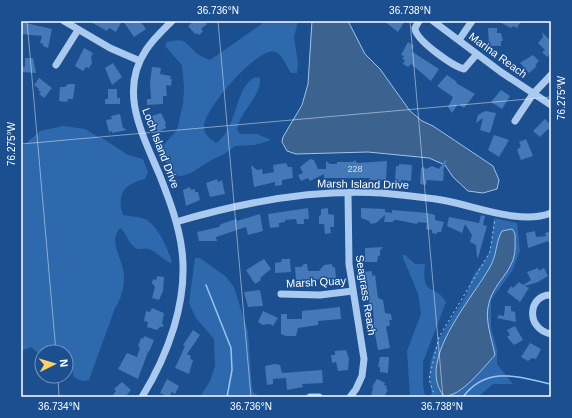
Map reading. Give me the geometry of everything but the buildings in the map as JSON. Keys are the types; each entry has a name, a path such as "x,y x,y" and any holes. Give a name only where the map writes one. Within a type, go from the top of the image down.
{"street":[{"path":"64,21 110,48 140,61"},
{"name":"Loch Island Drive","path":"142,397 164,355 180,300 183,268 180,238 176,222 134,109 134,78 140,61 150,44 172,21"},
{"path":"419,21 415,28 418,36 450,63 464,69 478,54"},
{"name":"Marina Reach","path":"433,21 533,94 551,105"},
{"path":"460,40 472,21"},
{"path":"56,65 78,30"},
{"path":"515,121 533,94 551,75"},
{"name":"Marsh Island Drive","path":"176,222 267,199 348,193 408,195 525,217 542,216 551,213"},
{"name":"Seagrass Reach","path":"348,193 348,244 353,291 364,359 362,376 356,389 350,397"},
{"name":"Marsh Quay","path":"281,294 320,295 353,291"},
{"path":"551,296 539,299 534,307 532,316 535,325 542,332 551,334"},
{"path":"310,397 319,397"}],"path":[{"path":"435,397 429,379 438,337 464,298 477,270 490,252 495,217"}],"shaded area":[{"path":"266,21 298,21 294,37 298,63 297,73 291,73 278,53 267,53 257,59 233,81 212,107 206,119 204,130 206,135 216,143 223,137 232,119 243,90 248,82 255,77 260,78 258,91 242,117 237,130 240,134 257,134 271,140 255,145 235,146 223,155 213,159 191,173 182,176 172,175 160,149 177,130 183,104 184,87 182,65 165,46 167,42 177,40 184,41 198,55 210,60"},
{"path":"312,21 348,21 365,54 380,69 410,111 422,121 433,126 493,166 499,180 497,189 483,193 468,191 453,177 445,165 429,158 368,152 296,154 287,151 282,142 283,137 302,105 308,84"},
{"path":"63,126 85,129 128,155 143,159 148,172 145,179 132,184 124,191 121,201 123,215 143,218 150,222 162,239 172,263 151,250 135,248 120,228 115,238 115,243 124,273 123,289 89,380 82,381 74,377 74,344 34,344 34,350 31,347 21,351 21,148 40,131"},
{"path":"494,218 517,223 520,251 512,271 491,300 491,328 497,349 497,364 513,384 493,384 478,397 428,397 432,393 430,366 433,353 444,330 466,295 473,277 489,253"},
{"path":"512,229 515,237 515,253 513,261 492,295 487,316 495,355 479,374 465,387 451,395 444,396 437,381 437,364 442,346 462,309 492,263 502,231"},
{"path":"402,255 405,255 415,264 425,264 424,275 427,286 442,296 446,302 423,362 423,384 425,397 410,397 407,351 421,314 418,294"},
{"path":"195,258 200,258 225,276 234,287 248,332 252,388 254,393 262,397 200,397 210,381 215,366 214,339 196,318 189,303"}],"waterway":[{"path":"206,285 231,348 232,370 227,397"},
{"path":"463,397 472,387 482,380 493,377 515,377 551,384"}]}
